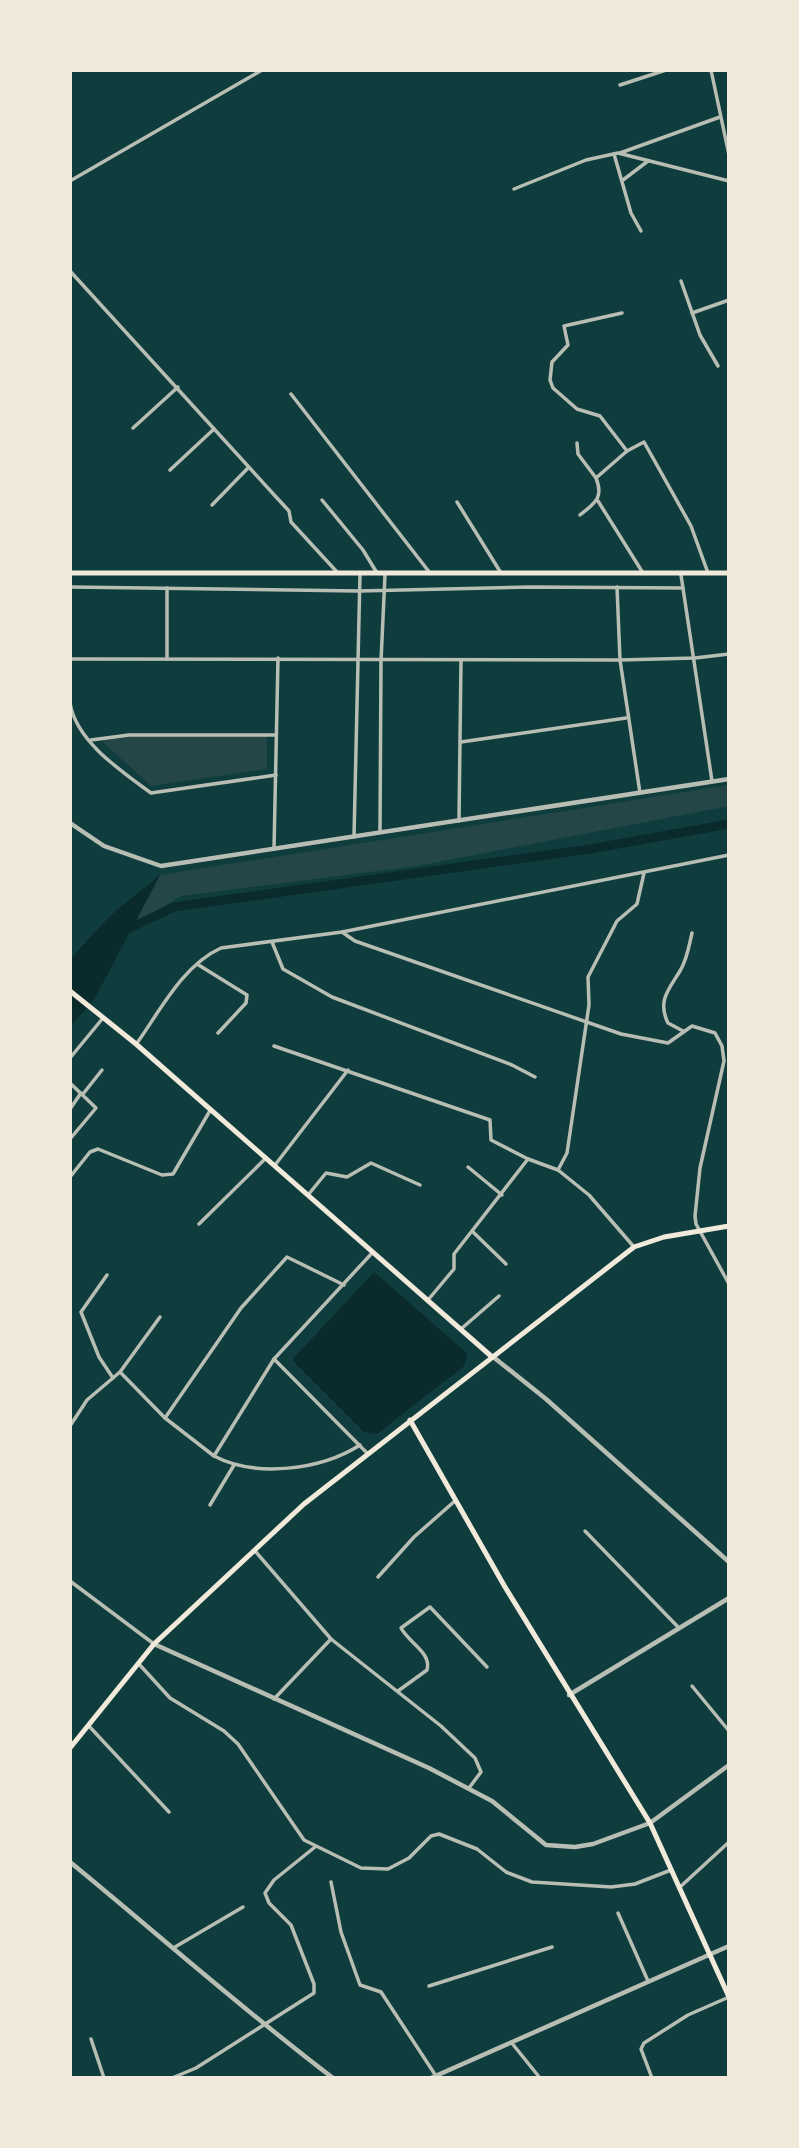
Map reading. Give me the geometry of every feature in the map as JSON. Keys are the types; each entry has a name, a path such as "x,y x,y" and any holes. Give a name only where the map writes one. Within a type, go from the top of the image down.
{"main road":[{"path":"70,573 729,573"},
{"path":"70,991 211,1109 491,1356"},
{"path":"70,1748 155,1644 303,1504 634,1247 664,1237 729,1226"},
{"path":"410,1420 569,1695 650,1823 729,1997"}],"street":[{"path":"70,181 262,70"},
{"path":"620,85 666,70"},
{"path":"711,70 729,155"},
{"path":"513,188 586,160 616,154 720,117"},
{"path":"616,154 729,181"},
{"path":"616,154 631,213 641,231"},
{"path":"623,180 648,161"},
{"path":"70,271 289,511 291,522 339,574"},
{"path":"681,281 699,335 718,366"},
{"path":"692,313 729,300"},
{"path":"622,313 564,327 568,345 552,362 550,380 553,388 576,409 600,416 627,451"},
{"path":"133,428 178,387"},
{"path":"291,394 432,575"},
{"path":"170,470 214,429"},
{"path":"596,478 627,451 644,442 691,526 708,573"},
{"path":"577,443 578,454 596,478 600,492 598,501 580,515"},
{"path":"212,505 248,468"},
{"path":"322,500 382,575 384,590 380,832"},
{"path":"598,501 644,575"},
{"path":"457,502 502,574"},
{"path":"354,837 360,574"},
{"path":"681,575 712,781"},
{"path":"70,587 359,591 683,588"},
{"path":"617,587 626,718 640,793"},
{"path":"167,588 167,657"},
{"path":"70,659 167,657 381,661 620,660 695,658 729,654"},
{"path":"274,850 278,658"},
{"path":"459,821 461,660"},
{"path":"70,702 72,717 90,740 120,770 151,793 276,775"},
{"path":"461,742 626,718"},
{"path":"90,740 141,735 276,735"},
{"path":"70,823 104,846 162,866 729,779"},
{"path":"136,1044 197,964 221,948 342,932 729,855"},
{"path":"558,1170 567,1153 591,967 618,921 635,908 644,873"},
{"path":"342,932 355,941 659,1044 673,1041 692,1026 704,1027 715,1033 722,1046 724,1061 696,1194 695,1216 700,1231 729,1284"},
{"path":"683,1031 668,1023 663,1000 665,991 680,971 692,933"},
{"path":"272,942 283,969 332,997 512,1065 536,1077"},
{"path":"197,964 247,995 246,1003 218,1033"},
{"path":"70,1058 104,1017"},
{"path":"274,1046 349,1069 491,1120 491,1140 527,1159 558,1170 589,1195 634,1247"},
{"path":"275,1166 349,1069"},
{"path":"70,1109 102,1070"},
{"path":"70,1083 96,1108 70,1139"},
{"path":"70,1177 90,1152 98,1149 162,1175 173,1174 211,1109"},
{"path":"199,1224 266,1158"},
{"path":"428,1300 454,1269 454,1254 502,1195 527,1159"},
{"path":"309,1195 326,1173 347,1177 371,1163 420,1185"},
{"path":"468,1167 502,1195"},
{"path":"473,1232 506,1264"},
{"path":"214,1456 274,1359 373,1252"},
{"path":"164,1418 241,1308 287,1257 344,1284"},
{"path":"107,1275 81,1312 99,1357 113,1378"},
{"path":"461,1329 499,1296"},
{"path":"70,1426 87,1400 120,1372 160,1317"},
{"path":"491,1356 545,1399 729,1562"},
{"path":"274,1359 368,1454"},
{"path":"120,1372 164,1418 214,1456 234,1465 264,1468 319,1462 338,1458 360,1446"},
{"path":"210,1505 234,1465"},
{"path":"378,1577 414,1537 456,1500"},
{"path":"585,1531 679,1628"},
{"path":"253,1550 331,1639 398,1691 480,1764 481,1772 469,1788"},
{"path":"70,1581 155,1644 469,1788 492,1801 546,1845 575,1847 593,1844 650,1823 729,1765"},
{"path":"569,1695 729,1598"},
{"path":"398,1691 427,1670 429,1665 428,1658 401,1628 430,1607 487,1667"},
{"path":"274,1699 331,1639"},
{"path":"138,1663 170,1698 224,1731 238,1744 291,1824 315,1847 361,1868 376,1871 398,1865 424,1841 439,1834 477,1849 498,1867 518,1878 533,1882 583,1887 635,1884 671,1870"},
{"path":"692,1686 729,1731"},
{"path":"88,1725 169,1812"},
{"path":"679,1888 729,1842"},
{"path":"172,2078 197,2068 314,1993 314,1984 291,1925 269,1903 265,1893 274,1880 315,1847"},
{"path":"70,1863 174,1947 263,2024 333,2078"},
{"path":"331,1882 341,1932 360,1985 381,1992 433,2077 729,1946"},
{"path":"174,1947 243,1907"},
{"path":"618,1913 648,1980"},
{"path":"429,1986 552,1947"},
{"path":"652,2078 641,2049 645,2043 688,2015 729,1997"},
{"path":"91,2039 104,2078"},
{"path":"511,2042 540,2078"}],"shaded area":[{"path":"267,736 267,769 151,786 104,743 103,737"},
{"path":"729,785 729,806 417,866 181,896 134,925 160,875"},
{"path":"160,875 95,998 70,1027 70,959 111,915"},
{"path":"374,1272 467,1353 464,1366 377,1434 364,1432 292,1360"}],"waterway":[{"path":"126,930 174,907 590,849 729,824"}]}
